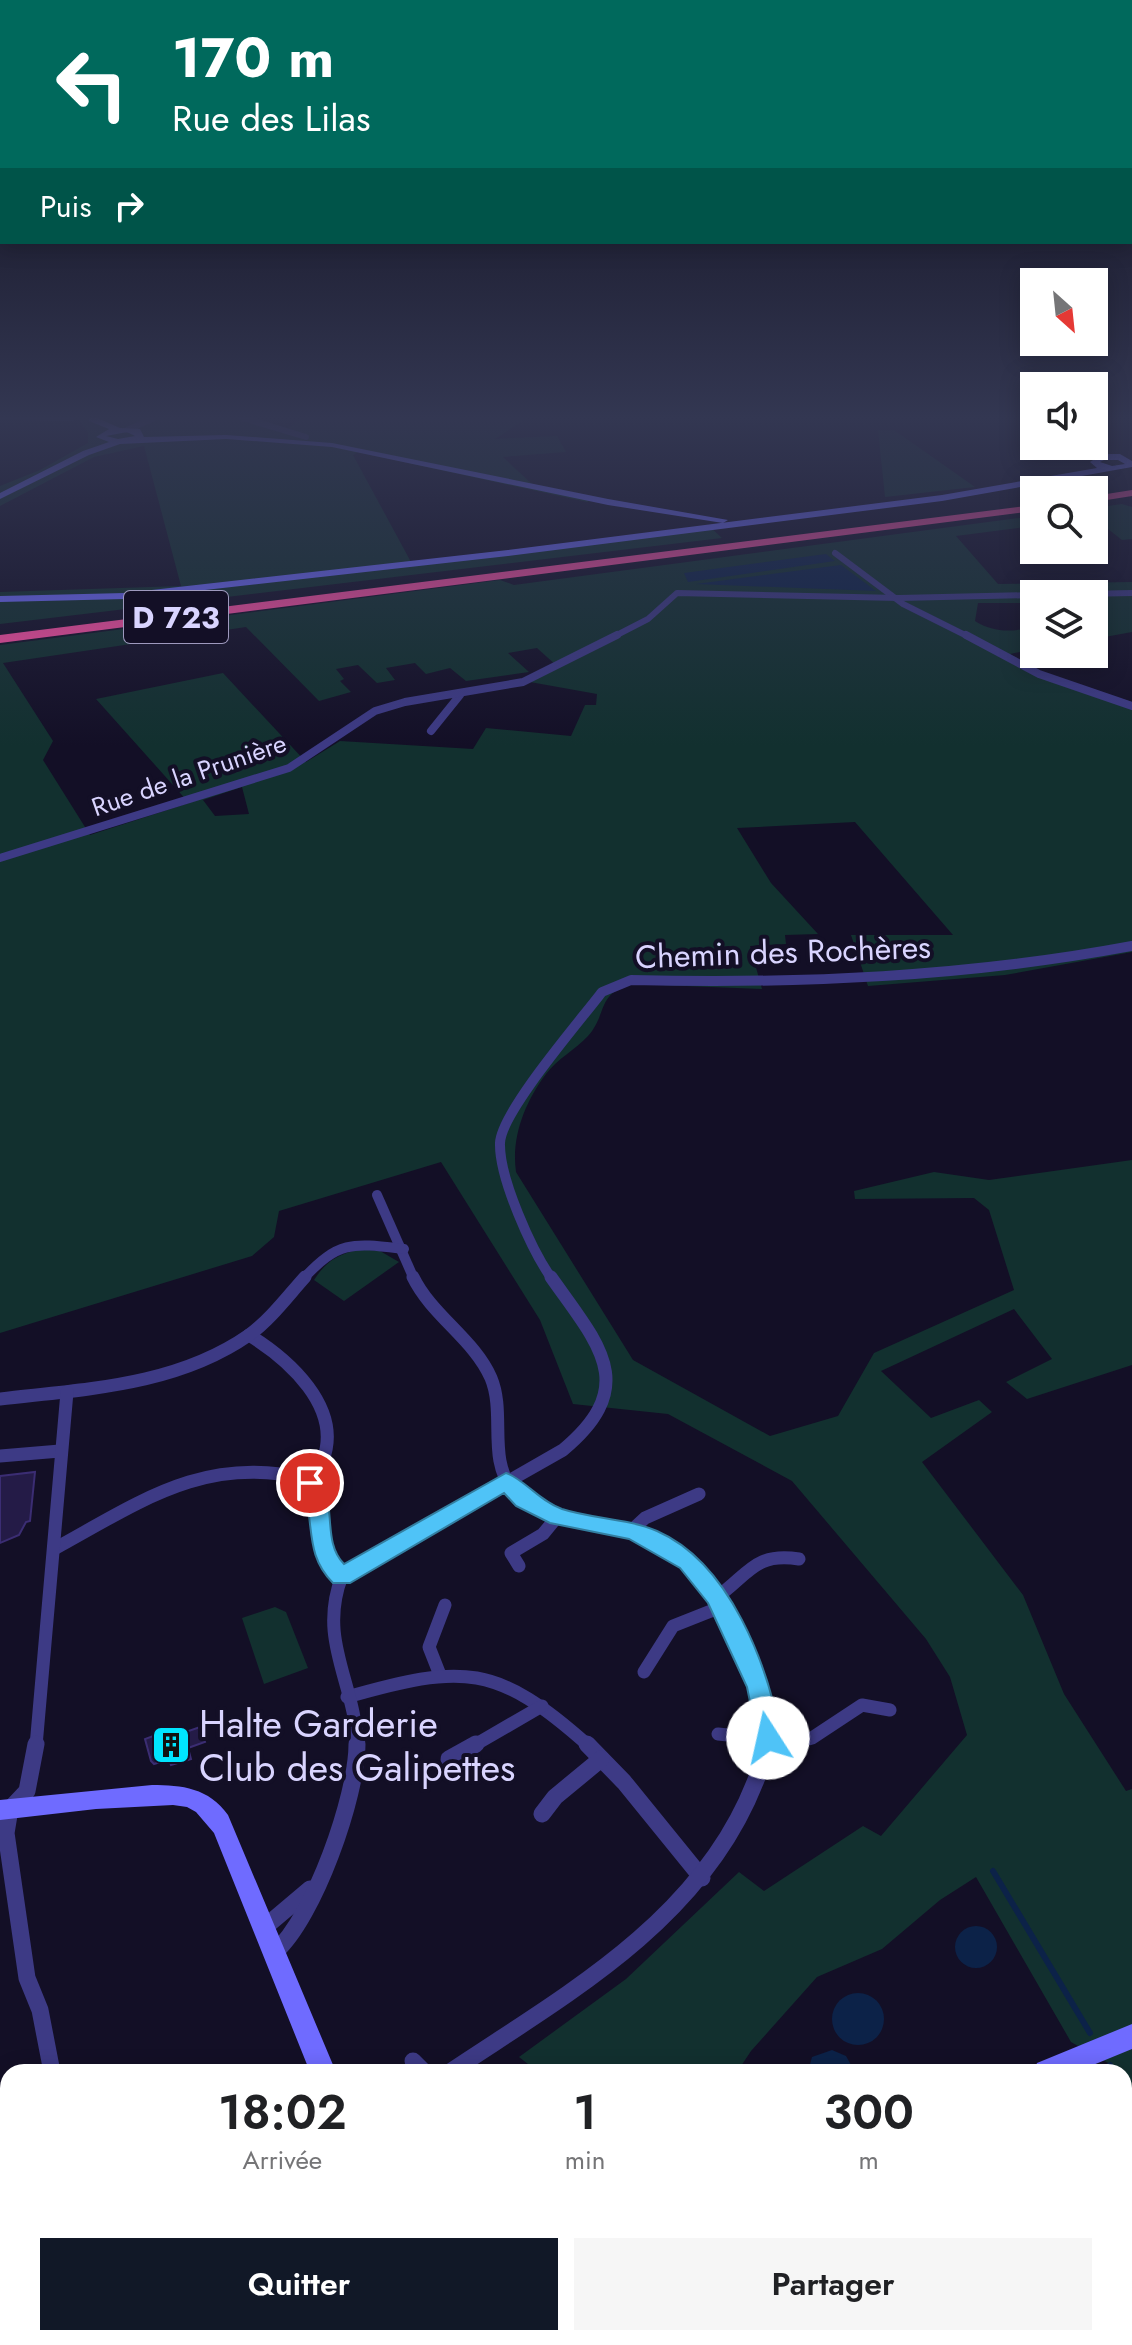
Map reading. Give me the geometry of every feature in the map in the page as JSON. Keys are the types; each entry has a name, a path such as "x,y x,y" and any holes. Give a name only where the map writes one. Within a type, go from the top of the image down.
{"highway":[{"name":"D 723","path":"0,630 859,526"},
{"name":"D 723","path":"0,640 869,526"}],"main road":[{"path":"0,599 125,596 721,526"},
{"path":"5,1810 184,1795 203,1802 215,1813 223,1828 320,2064"},
{"path":"1065,2064 1132,2036"}],"street":[{"path":"835,553 894,597 1039,674 1132,706"},
{"name":"Rue de la Prunière","path":"0,858 289,768 367,716 389,706 523,682 657,613 677,593 894,597 1020,595"},
{"path":"1108,593 1132,593"},
{"path":"431,731 460,695"},
{"name":"Chemin des Rochères","path":"506,1481 563,1450 579,1437 601,1409 608,1390 604,1365 582,1320 537,1256 500,1141 513,1110 602,992 631,980 768,983 992,969 1132,946"},
{"path":"377,1195 391,1216 425,1298 469,1343 488,1371 496,1392 499,1463 506,1481 524,1500 557,1517 631,1531 652,1539 688,1561 719,1602 759,1687 768,1738 744,1814 725,1850 702,1878 628,1950 462,2064"},
{"path":"0,1399 156,1378 197,1363 249,1335 285,1303 326,1254 358,1244 404,1249"},
{"path":"249,1335 295,1367 312,1387 322,1410 323,1461 307,1479"},
{"path":"50,2064 40,2010 27,1978 14,1899 5,1810 27,1791 34,1767 67,1392"},
{"path":"0,1456 60,1451"},
{"path":"54,1549 154,1493 204,1476 249,1470 292,1473 307,1479 316,1489 321,1540 329,1564 342,1576"},
{"path":"275,1952 291,1938 314,1886 351,1792 357,1758 354,1722 331,1627 331,1594 342,1576 506,1481"},
{"path":"631,1531 645,1518 699,1494"},
{"path":"519,1566 511,1553 543,1534 557,1517"},
{"path":"644,1672 673,1626 719,1602 763,1557 778,1554 799,1559"},
{"path":"440,1675 429,1647 445,1605"},
{"path":"347,1697 451,1673 502,1685 542,1706 574,1731 635,1795 702,1878"},
{"path":"718,1734 796,1743 823,1733 851,1707 877,1703 890,1710"},
{"path":"449,1759 542,1706"},
{"path":"542,1814 555,1797 601,1759"},
{"path":"265,1927 314,1886"}],"green space":[{"path":"165,526 392,526 411,562 705,526 722,538 0,624 0,592 181,586"},
{"path":"955,526 1020,526 956,536 998,584 1020,584 1020,603 978,603 975,621 989,628 1020,630 1020,652 1010,654 1020,660 1020,668 1035,668 1049,676 1132,702 1132,952 1005,975 868,986 851,935 953,935 855,822 737,828 771,883 818,934 785,935 786,944 750,946 762,989 634,984 614,992 588,1036 555,1064 538,1085 521,1120 515,1159 516,1172 633,1360 770,1436 838,1416 874,1353 1014,1290 989,1210 974,1198 855,1199 854,1191 934,1172 989,1180 1132,1160 1132,1365 1027,1399 1006,1382 1052,1359 1014,1309 881,1371 931,1418 979,1400 992,1412 922,1462 1023,1595 1064,1694 1126,1791 1132,1789 1132,2064 1110,2064 1071,2042 976,1877 940,1900 882,1949 817,1977 742,2064 528,2064 519,2057 626,1979 739,1872 764,1891 863,1826 881,1836 967,1735 950,1677 926,1639 792,1481 668,1414 573,1404 540,1320 441,1162 279,1211 274,1237 252,1256 0,1333 0,645 500,580 514,585","holes":["246,627 319,701 351,692 340,681 344,679 336,669 358,665 377,683 395,680 386,668 415,663 426,674 450,668 466,681 529,672 508,653 537,648 557,666 530,682 597,694 596,705 585,705 571,736 486,728 473,749 340,741 306,762 223,673 96,699 189,803 90,835 43,760 53,741 3,663","242,787 249,814 215,816 203,800"]},
{"path":"1108,526 1132,526 1132,539 1122,540"},
{"path":"1108,582 1132,582 1132,632 1108,636"},
{"path":"361,1249 380,1251 399,1262 344,1301 314,1280 333,1259"},
{"path":"275,1607 286,1612 308,1668 264,1684 242,1618"}],"water":[{"path":"826,554 835,561 688,582 684,573"},
{"path":"841,565 876,591 696,584"},
{"path":"976,1926 991,1932 997,1947 991,1962 976,1968 961,1962 955,1947 961,1932"},
{"path":"858,1993 876,2001 884,2019 876,2037 858,2045 840,2037 832,2019 840,2001"},
{"path":"832,2050 846,2056 850,2064 810,2064 812,2057"}],"building":[{"path":"35,1472 30,1521 26,1522 19,1535 0,1543 0,1476"},
{"name":"Halte Garderie Club des Galipettes","path":"200,1727 205,1742 188,1748 191,1759 171,1765 169,1759 154,1764 151,1761 145,1739 161,1733 163,1740"}],"waterway":[{"path":"993,1871 1090,2033"}],"place":[{"name":"Halte Garderie Club des Galipettes","path":"171,1745"}],"route":[{"path":"310,1483 316,1489 321,1540 329,1564 342,1576 466,1507 506,1481 524,1500 557,1517 631,1531 652,1539 688,1561 717,1597 743,1647 759,1687 768,1738"}]}
